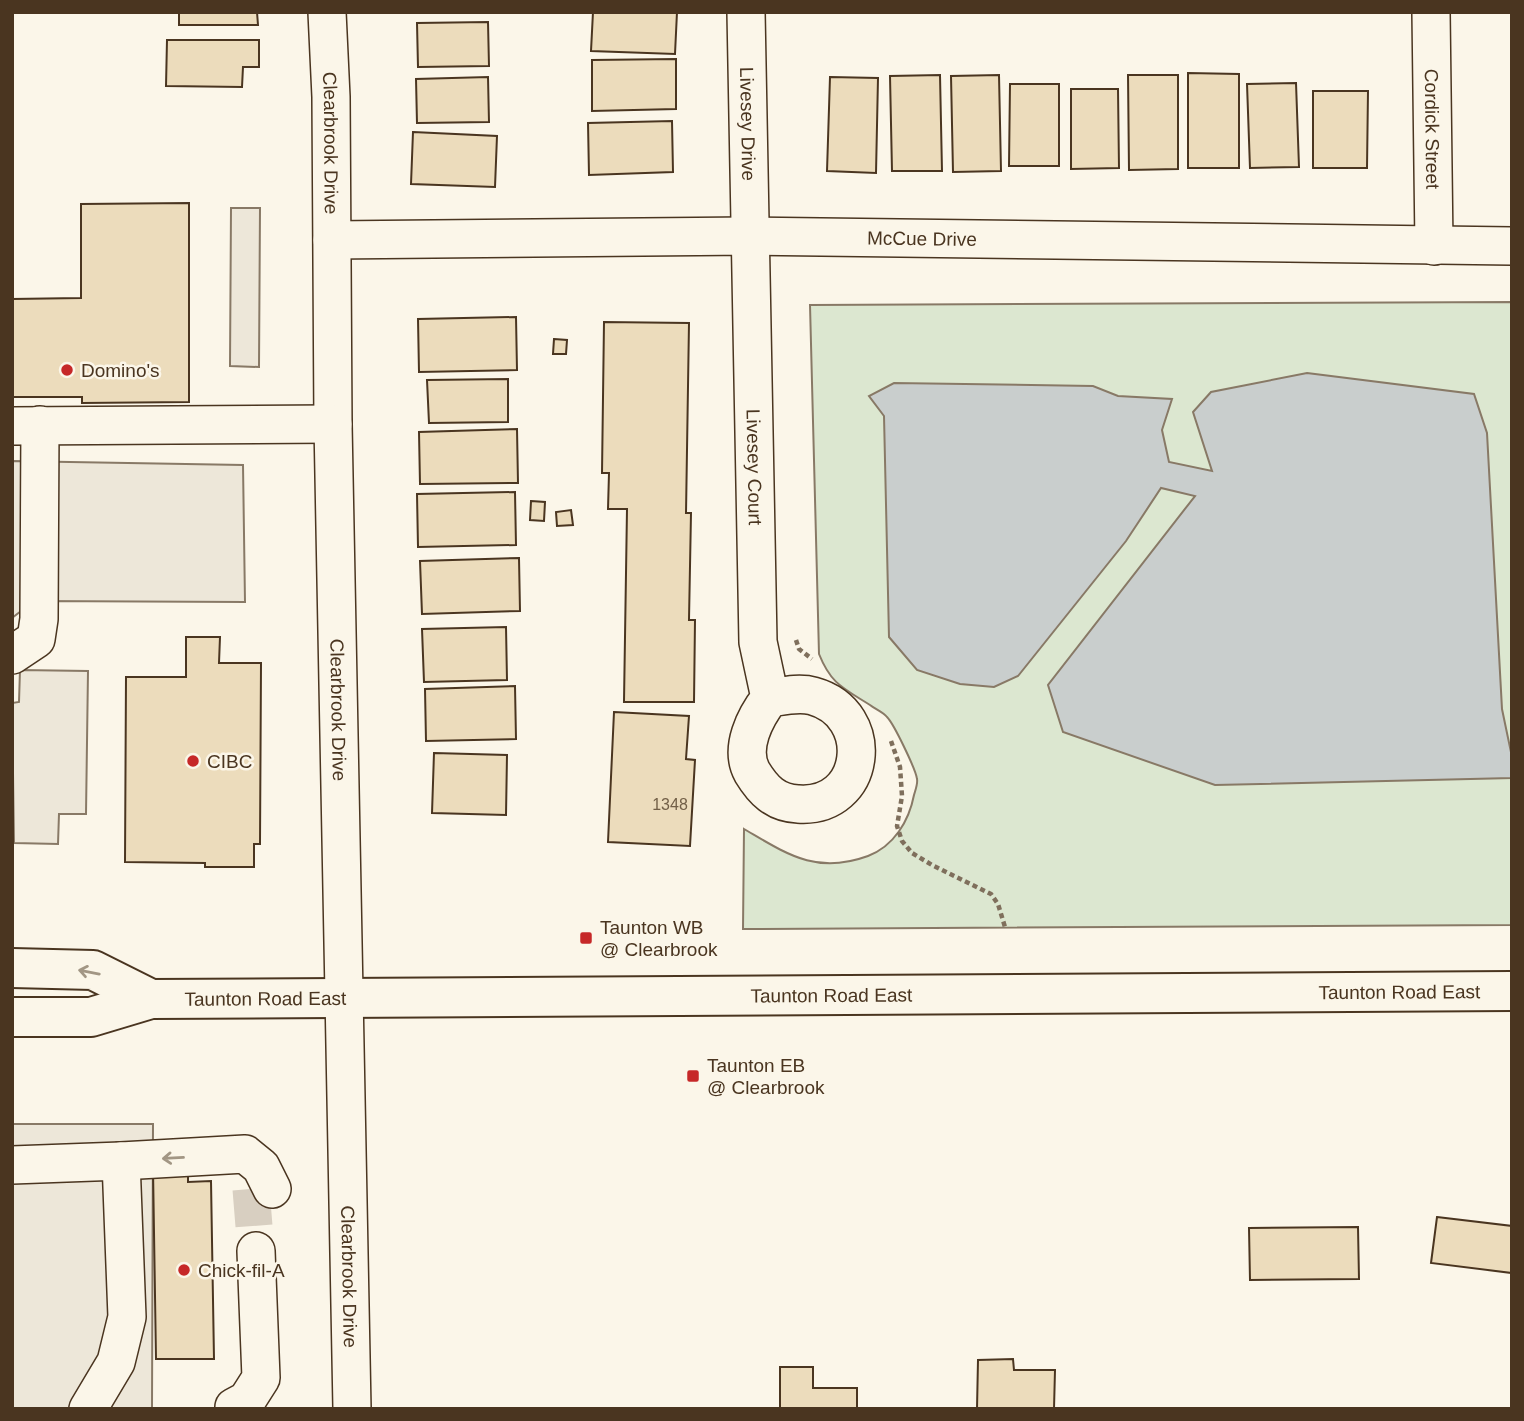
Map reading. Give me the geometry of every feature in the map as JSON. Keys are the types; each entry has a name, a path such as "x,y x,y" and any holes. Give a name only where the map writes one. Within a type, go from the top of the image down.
{"main road":[{"name":"Taunton Road East","path":"12,968 93,970 151,999"},
{"name":"Taunton Road East","path":"12,1017 91,1017 151,999 1512,991"}],"street":[{"name":"Clearbrook Drive","path":"327,12 331,97 342,998 352,1409"},
{"name":"Livesey Drive","path":"746,12 750,236"},
{"name":"Cordick Street","path":"1431,12 1434,246"},
{"name":"McCue Drive","path":"332,240 750,236 1512,246"},
{"name":"Livesey Court","path":"750,236 758,642 770,698"},
{"path":"12,655 36,639 39,620 26,426 333,424"},
{"path":"12,1165 232,1154 237,1172 261,1189"},
{"path":"88,1409 116,1362 127,1317 121,1161"},
{"path":"251,1408 281,1386 266,1251"}],"path":[{"path":"792,628 799,649 818,665"},
{"path":"889,735 900,767 902,796 897,826 902,841 912,853 932,865 991,894 998,904 1005,927"}],"green space":[{"path":"1512,302 1512,925 743,929 744,829 788,854 803,859 833,863 850,861 877,852 893,839 912,805 917,783 909,757 887,717 833,679 819,654 810,305"}],"shaded area":[{"path":"231,208 260,208 259,367 230,366"},
{"path":"1307,373 1474,394 1487,433 1502,709 1512,757 1512,778 1215,785 1063,732 1048,685 1195,496 1161,488 1126,541 1018,676 994,687 960,684 917,670 889,637 884,416 869,396 894,383 1093,386 1118,396 1172,399 1162,430 1169,462 1212,471 1193,412 1211,392"},
{"path":"12,461 243,465 245,602 34,601 12,618"},
{"path":"20,670 88,671 86,814 59,814 58,844 14,843 12,703 19,702"},
{"path":"12,1124 153,1124 152,1409 12,1409"}],"building":[{"path":"179,12 257,12 258,25 179,25"},
{"path":"593,12 677,12 675,54 591,51"},
{"path":"488,22 489,66 418,67 417,23"},
{"path":"167,40 259,40 259,67 243,67 242,87 166,86"},
{"path":"676,59 676,109 592,111 592,60"},
{"path":"1188,73 1239,74 1239,168 1188,168"},
{"path":"940,75 942,171 892,171 890,76"},
{"path":"999,75 1001,171 953,172 951,76"},
{"path":"1128,75 1178,75 1178,169 1129,170"},
{"path":"488,77 489,122 417,123 416,79"},
{"path":"830,77 878,78 876,173 827,171"},
{"path":"1296,83 1299,167 1250,168 1247,84"},
{"path":"1010,84 1059,84 1059,166 1009,166"},
{"path":"1071,89 1118,89 1119,168 1071,169"},
{"path":"1313,91 1368,91 1367,168 1313,168"},
{"path":"672,121 673,172 589,175 588,123"},
{"path":"413,132 497,136 495,187 411,184"},
{"path":"189,203 189,402 82,403 82,397 12,397 12,299 81,298 81,204"},
{"path":"516,317 517,370 419,372 418,319"},
{"path":"604,322 689,323 686,513 691,513 689,620 695,620 694,702 624,702 627,509 608,509 609,473 602,473"},
{"path":"554,339 567,340 566,354 553,354"},
{"path":"508,379 508,422 429,423 427,380"},
{"path":"517,429 518,483 420,484 419,432"},
{"path":"515,492 516,545 418,547 417,494"},
{"path":"531,501 545,502 544,521 530,520"},
{"path":"571,510 573,525 557,526 556,512"},
{"path":"519,558 520,611 422,614 420,561"},
{"path":"506,627 507,680 424,682 422,629"},
{"name":"CIBC","path":"186,637 220,637 219,663 261,663 260,844 254,844 254,867 125,862 126,677 186,677"},
{"path":"515,686 516,739 426,741 425,689"},
{"path":"614,712 689,716 686,759 695,760 690,846 608,842"},
{"path":"434,753 507,755 506,815 432,813"},
{"name":"Chick-fil-A","path":"153,1169 188,1169 188,1182 211,1181 214,1359 156,1359"},
{"path":"1437,1217 1512,1226 1512,1273 1431,1263"},
{"path":"1358,1227 1359,1279 1250,1280 1249,1228"},
{"path":"1013,1359 1014,1370 1055,1370 1054,1409 977,1409 978,1360"},
{"path":"780,1367 813,1367 813,1388 857,1388 857,1409 780,1409"}],"tunnel":[{"path":"251,1189 256,1251"}],"place":[{"name":"Domino's","path":"67,370"},
{"name":"CIBC","path":"193,761"},
{"name":"Taunton WB @ Clearbrook","path":"586,938"},
{"name":"Taunton EB @ Clearbrook","path":"693,1076"},
{"name":"Chick-fil-A","path":"184,1270"}]}
